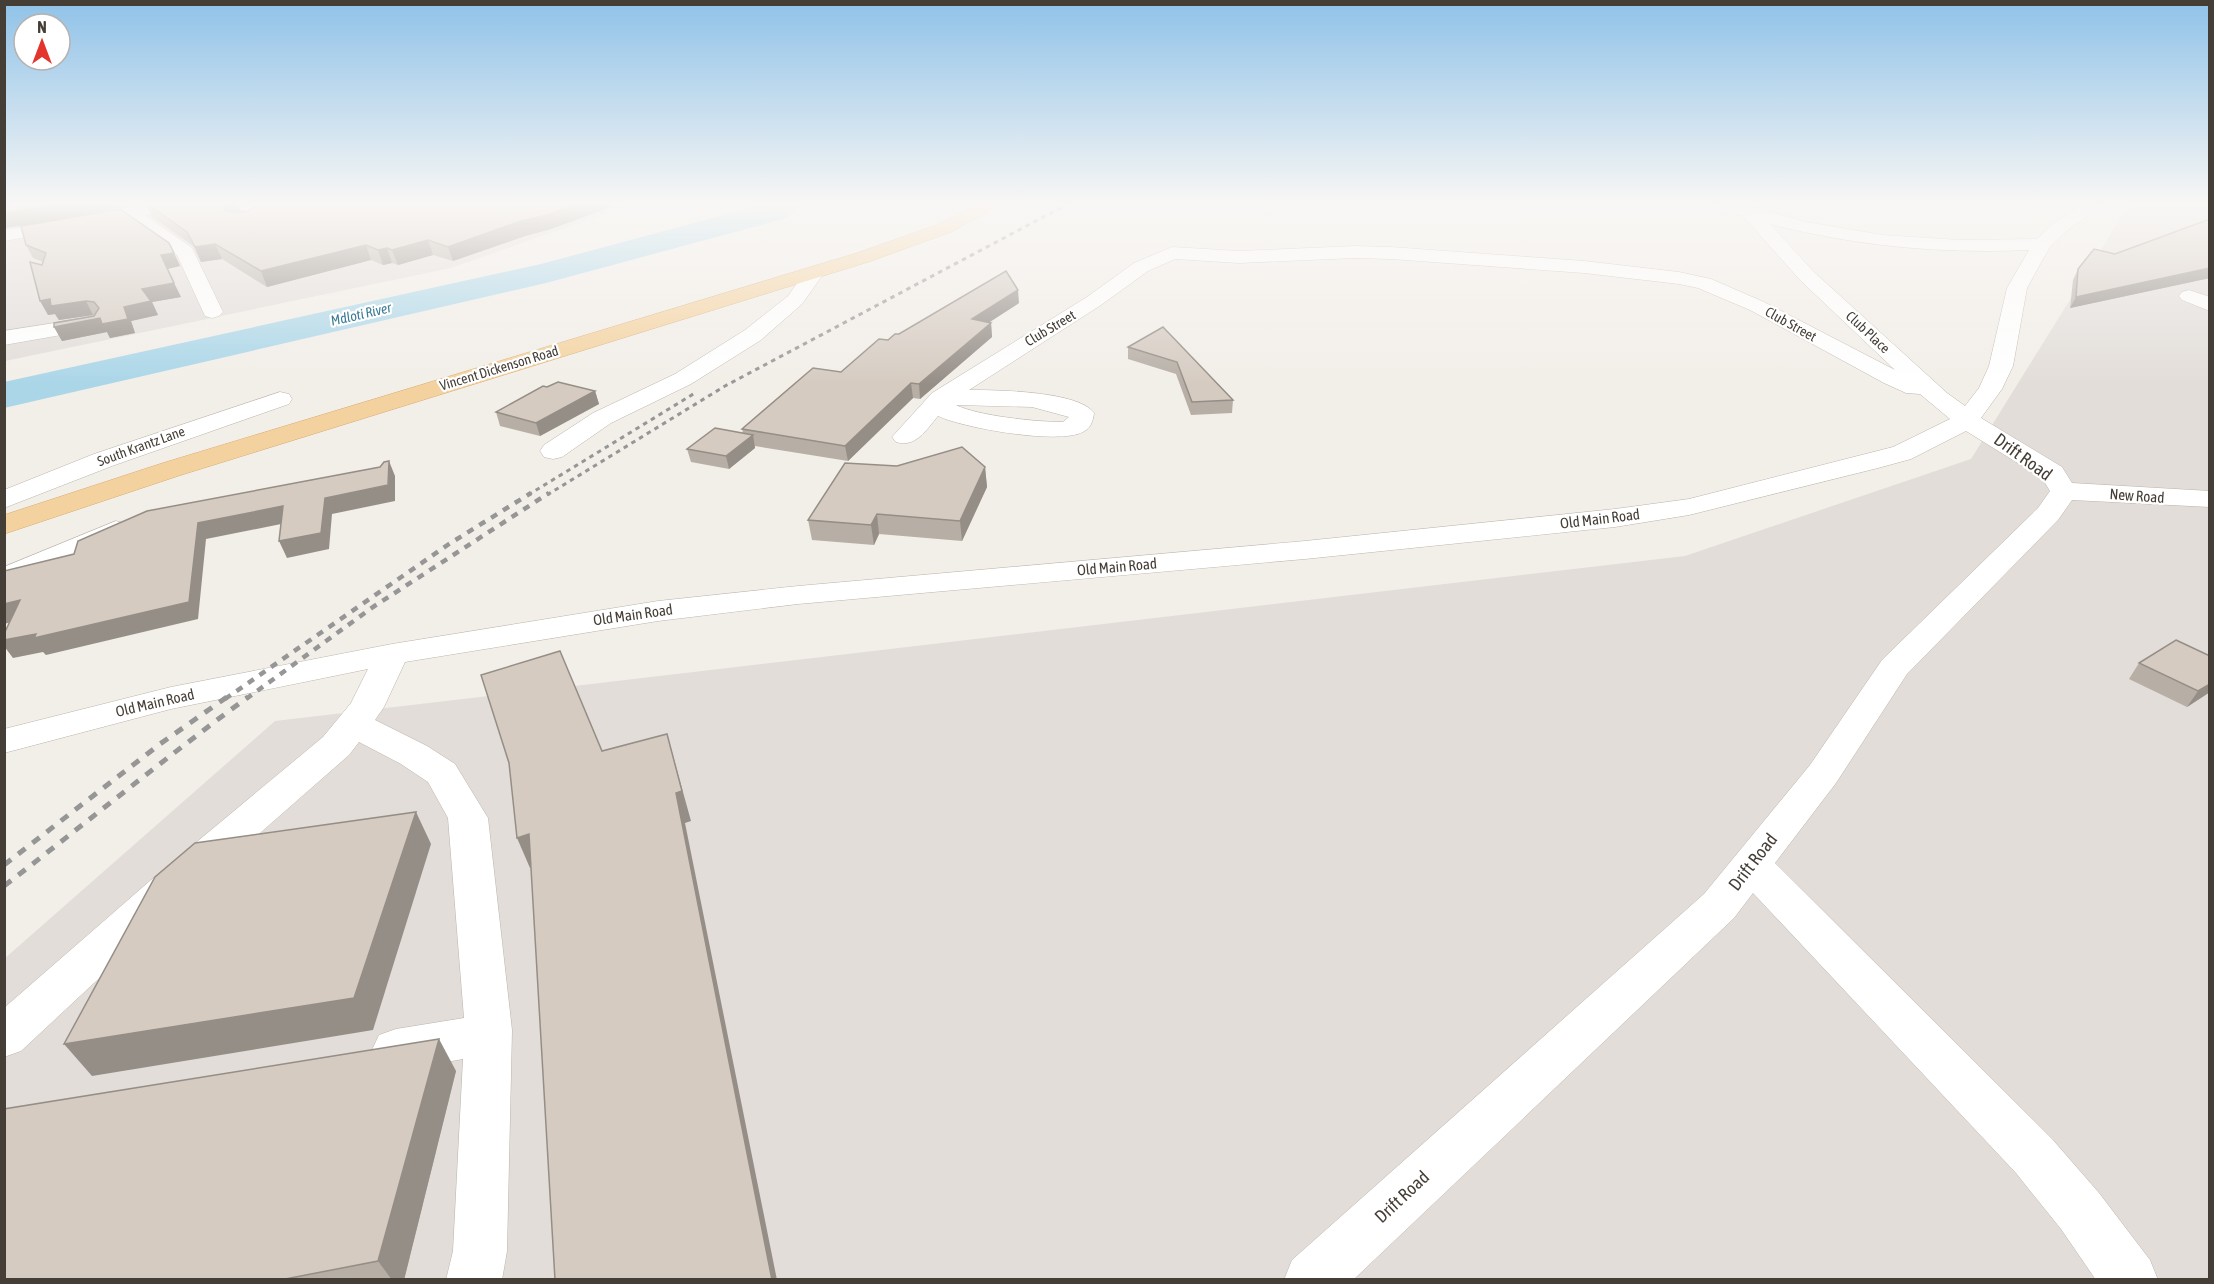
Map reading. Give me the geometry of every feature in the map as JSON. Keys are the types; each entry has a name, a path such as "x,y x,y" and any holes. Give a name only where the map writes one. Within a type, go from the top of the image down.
{"main road":[{"name":"Vincent Dickenson Road","path":"4,525 183,465 839,265"}],"street":[{"path":"191,265 212,312"},
{"name":"Club Street","path":"905,436 938,401 1094,301 1145,265"},
{"name":"Club Street","path":"1552,265 1595,268 1704,283 1757,306 1952,409"},
{"name":"Club Place","path":"1797,265 1952,409"},
{"name":"Old Main Road","path":"4,741 171,698 392,654 658,611 798,595 1305,550 1615,518 1689,507 1891,456 1931,441 1952,409 1990,389 2001,366 2017,288 2030,265"},
{"path":"553,451 602,418 683,379 753,334 795,300 814,273"},
{"path":"2189,296 2210,305"},
{"path":"4,338 93,323"},
{"name":"South Krantz Lane","path":"4,500 124,452 280,399"},
{"name":"Drift Road","path":"1312,1280 1719,906 1823,774 1894,667 2048,514 2064,491 2052,473 1952,409"},
{"name":"New Road","path":"2064,491 2210,499"},
{"path":"4,577 40,565 138,522"},
{"path":"4,1037 166,891 336,746 354,724 392,654"},
{"path":"354,724 414,755 442,773 468,818 488,1030 480,1251 474,1280"},
{"path":"1751,866 1814,927 2034,1156 2080,1211 2130,1280"},
{"path":"358,1057 465,1038 488,1030"}],"shaded area":[{"path":"5,265 460,265 451,268 5,361"},
{"path":"2092,265 2209,265 2209,1279 5,1279 4,959 275,721 1685,556 1971,459"}],"building":[{"path":"31,265 166,265 174,283 142,289 151,301 124,307 128,319 102,324 100,318 54,327 54,323 94,316 99,308 94,302 86,301 51,306 50,299 40,301"},
{"path":"251,265 286,265 261,271"},
{"path":"2081,265 2210,265 2210,268 2076,297 2078,269"},
{"path":"1006,271 1018,290 972,319 991,323 919,384 911,383 845,446 742,429 813,368 841,372 879,339 888,340"},
{"path":"1163,327 1233,400 1192,402 1177,362 1128,347"},
{"path":"558,382 595,391 536,423 496,412 543,386 547,387"},
{"path":"715,428 753,435 726,456 687,449"},
{"path":"962,447 985,467 960,521 877,514 871,525 808,520 845,463 897,466"},
{"path":"389,461 388,485 325,498 321,533 279,541 283,506 198,523 189,602 34,638 36,634 4,640 4,634 20,600 4,604 4,571 74,554 78,541 147,511 380,467 384,462"},
{"path":"2176,640 2210,656 2210,684 2198,691 2139,663"},
{"path":"560,651 602,751 667,734 682,791 676,793 772,1280 555,1280 529,834 517,838 509,763 481,675"},
{"path":"416,812 354,998 64,1044 155,877 195,843"},
{"path":"439,1039 378,1261 280,1280 4,1280 4,1109"}],"waterway":[{"name":"Mdloti River","path":"4,395 576,265"}],"railway":[{"path":"547,495 725,386 953,265"},
{"path":"528,495 695,393"},
{"path":"225,699 449,544 531,493"},
{"path":"246,699 373,607 549,493"},
{"path":"4,865 160,744 227,697"},
{"path":"4,886 248,697"}]}
